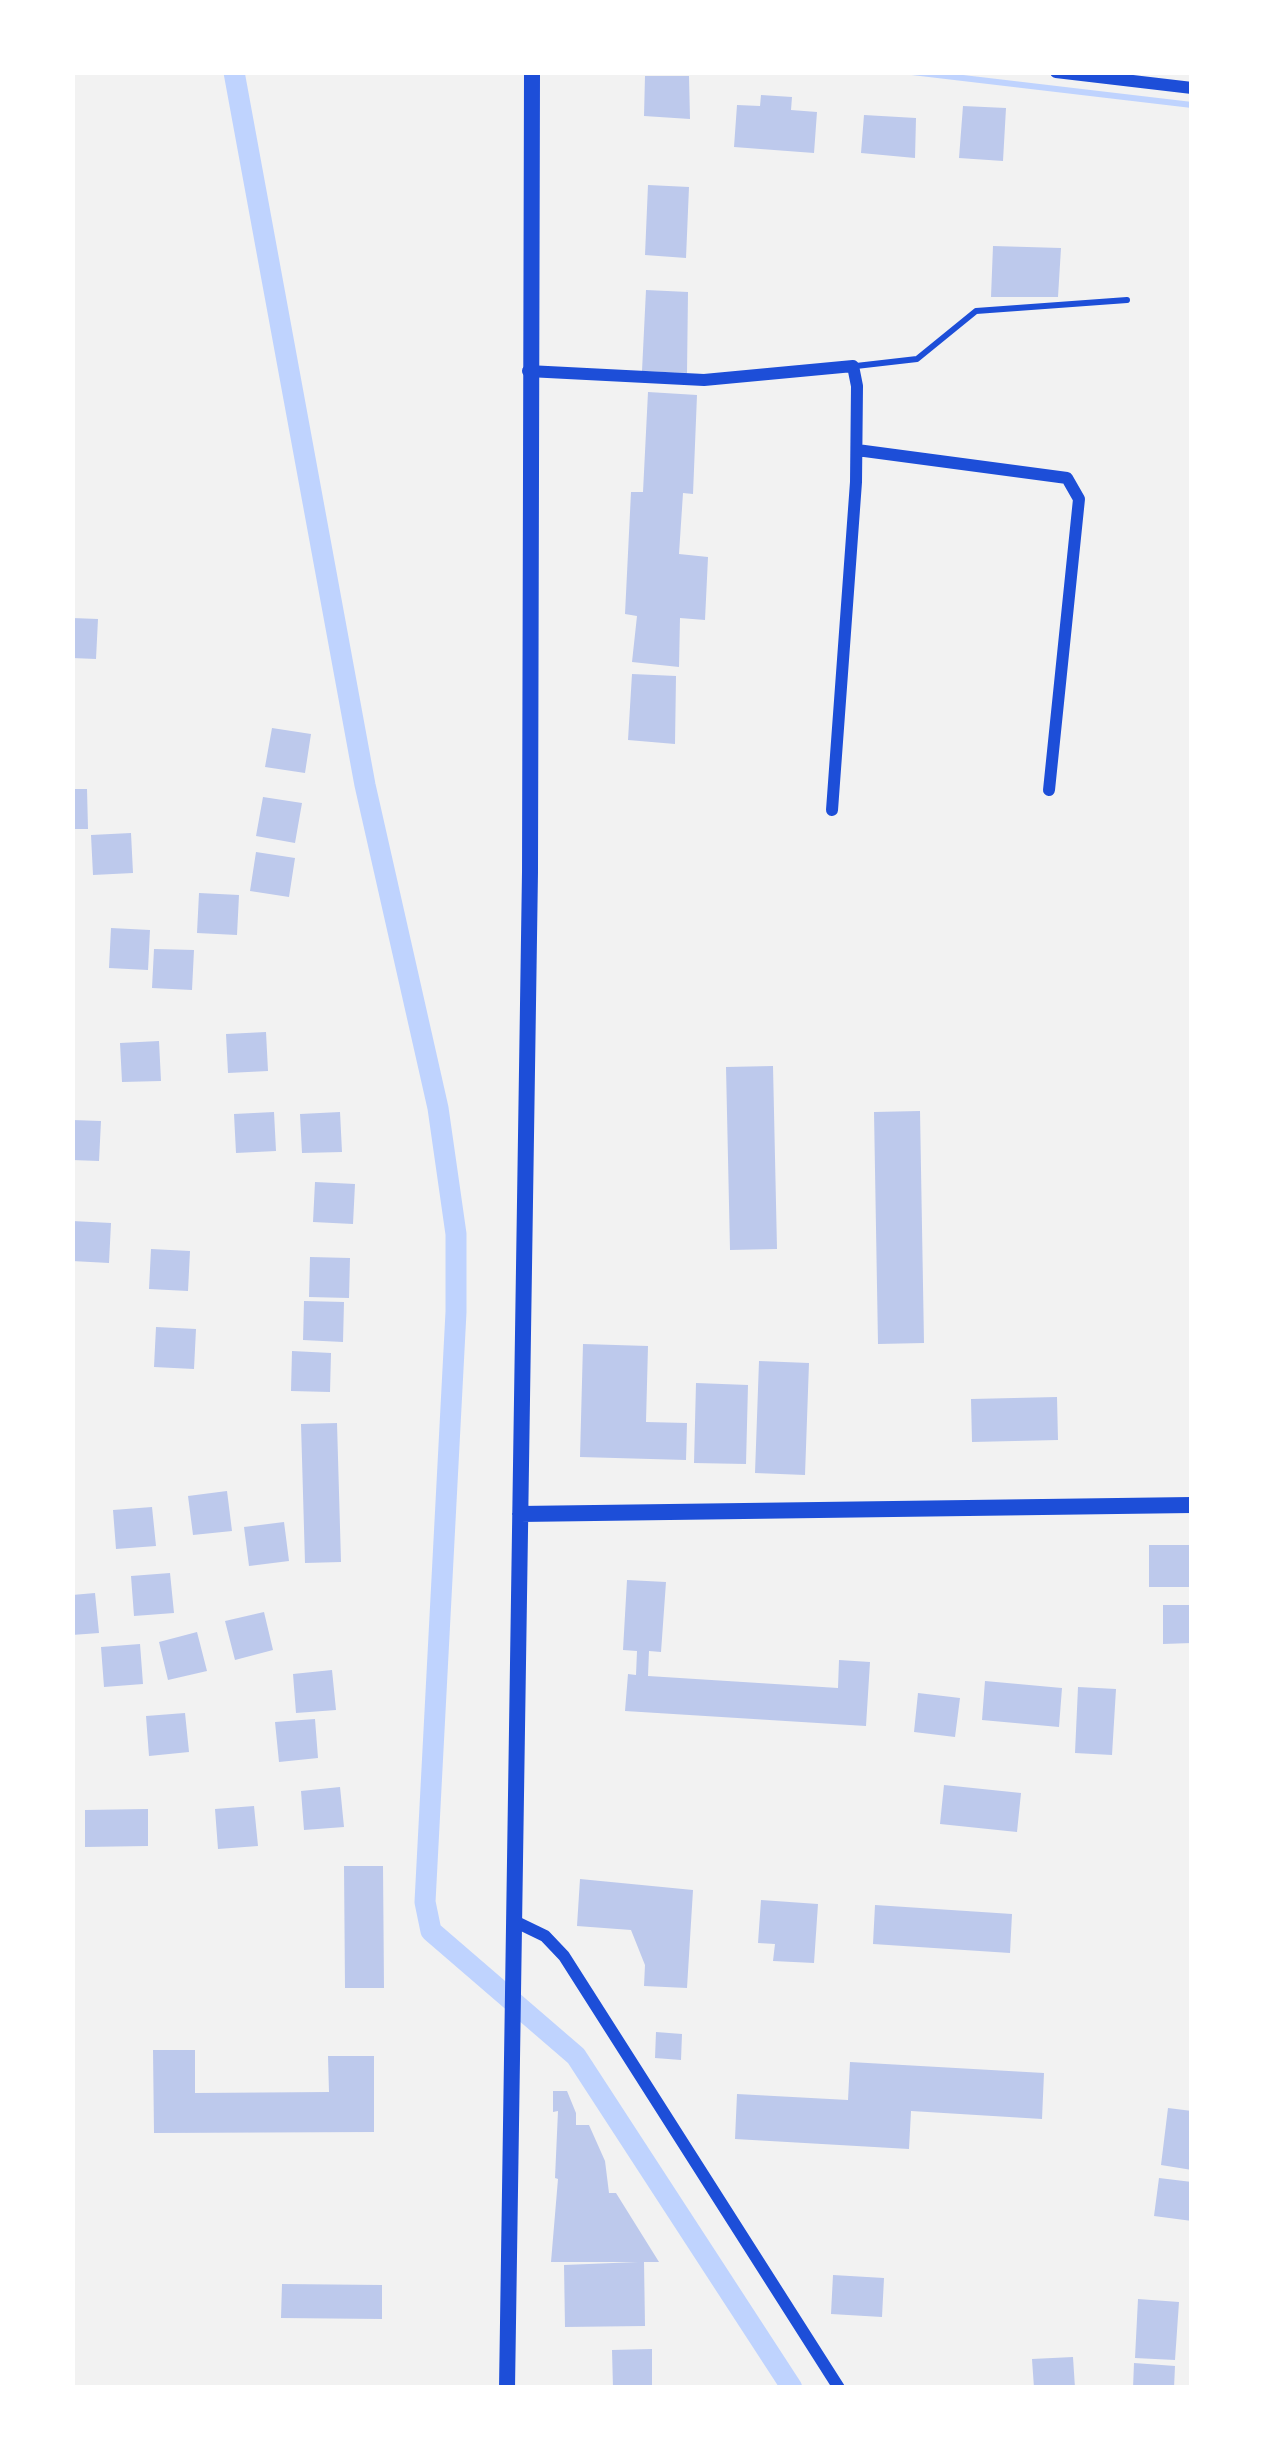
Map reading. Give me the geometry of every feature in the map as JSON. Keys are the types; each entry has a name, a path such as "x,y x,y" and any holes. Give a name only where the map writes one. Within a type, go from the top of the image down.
{"main road":[{"path":"507,2388 530,872 532,72"},
{"path":"520,1514 1192,1505"}],"street":[{"path":"1056,72 1192,88"},
{"path":"528,371 704,380 853,366 857,450 832,810"},
{"path":"857,450 1067,478 1079,499 1049,790"},
{"path":"514,1921 545,1936 564,1955 838,2388"}],"lane":[{"path":"853,366 916,359 976,311 1127,300"}],"building":[{"path":"645,76 689,76 690,119 644,116"},
{"path":"761,95 792,97 791,110 817,112 814,153 734,147 737,105 760,106"},
{"path":"963,106 1006,108 1003,161 959,158"},
{"path":"864,115 916,118 915,158 861,153"},
{"path":"648,185 689,187 686,258 645,255"},
{"path":"993,246 1061,248 1058,297 991,297"},
{"path":"646,290 688,292 687,373 642,371"},
{"path":"648,392 697,395 693,494 683,493 679,554 708,557 705,620 680,618 679,667 632,662 637,616 625,614 631,492 643,492"},
{"path":"72,618 98,619 96,659 72,658"},
{"path":"632,674 676,676 675,744 628,740"},
{"path":"272,728 311,734 305,773 265,767"},
{"path":"72,789 87,789 88,829 72,829"},
{"path":"263,797 302,803 295,843 256,836"},
{"path":"131,833 133,873 93,875 91,835"},
{"path":"256,852 295,858 289,897 250,891"},
{"path":"199,893 239,895 237,935 197,933"},
{"path":"111,928 150,930 148,970 109,968"},
{"path":"154,949 194,950 192,990 152,988"},
{"path":"266,1032 268,1071 228,1073 226,1034"},
{"path":"159,1041 161,1081 122,1082 120,1043"},
{"path":"773,1066 777,1249 730,1250 726,1067"},
{"path":"920,1111 924,1343 878,1344 874,1112"},
{"path":"274,1112 276,1151 236,1153 234,1114"},
{"path":"340,1112 342,1152 302,1153 300,1114"},
{"path":"72,1120 101,1121 99,1161 72,1160"},
{"path":"315,1182 355,1184 353,1224 313,1222"},
{"path":"72,1221 111,1223 109,1263 72,1261"},
{"path":"151,1249 190,1251 188,1291 149,1289"},
{"path":"310,1257 350,1258 349,1298 309,1297"},
{"path":"304,1301 344,1302 343,1342 303,1340"},
{"path":"156,1327 196,1329 194,1369 154,1367"},
{"path":"583,1344 648,1346 646,1422 687,1423 686,1460 580,1457"},
{"path":"292,1351 331,1353 330,1392 291,1391"},
{"path":"759,1361 809,1363 805,1475 755,1473"},
{"path":"696,1383 748,1385 746,1464 694,1463"},
{"path":"1057,1397 1058,1440 972,1442 971,1399"},
{"path":"337,1423 341,1562 305,1563 301,1424"},
{"path":"227,1491 232,1531 193,1535 188,1496"},
{"path":"152,1507 156,1546 116,1549 113,1510"},
{"path":"284,1522 289,1561 249,1566 244,1527"},
{"path":"1149,1545 1192,1545 1192,1587 1149,1587"},
{"path":"170,1573 174,1613 134,1616 131,1576"},
{"path":"627,1580 666,1582 661,1652 649,1651 648,1676 838,1688 839,1660 870,1662 866,1726 625,1711 628,1674 636,1675 637,1651 623,1650"},
{"path":"95,1593 99,1633 72,1635 72,1595"},
{"path":"1163,1605 1192,1605 1192,1643 1163,1644"},
{"path":"264,1612 273,1650 235,1660 225,1621"},
{"path":"197,1632 207,1671 168,1680 159,1642"},
{"path":"140,1644 143,1684 104,1687 101,1647"},
{"path":"332,1670 336,1710 296,1713 293,1674"},
{"path":"985,1681 1062,1688 1059,1727 982,1720"},
{"path":"1078,1687 1116,1689 1112,1755 1075,1753"},
{"path":"918,1693 960,1698 955,1737 914,1732"},
{"path":"185,1713 189,1752 149,1756 146,1716"},
{"path":"315,1719 318,1758 279,1762 275,1722"},
{"path":"944,1785 1021,1793 1017,1832 940,1824"},
{"path":"340,1787 344,1827 304,1830 301,1791"},
{"path":"254,1806 258,1846 218,1849 215,1809"},
{"path":"148,1809 148,1846 85,1847 85,1810"},
{"path":"344,1866 383,1866 384,1988 345,1988"},
{"path":"580,1879 693,1890 687,1988 644,1986 645,1965 631,1930 577,1926"},
{"path":"761,1900 818,1904 814,1963 773,1961 775,1944 758,1943"},
{"path":"875,1905 1012,1914 1010,1953 873,1944"},
{"path":"656,2032 682,2034 681,2060 655,2058"},
{"path":"153,2050 195,2050 195,2093 329,2092 328,2056 374,2056 374,2132 154,2133"},
{"path":"850,2062 1044,2073 1042,2119 911,2111 909,2149 735,2139 737,2094 848,2100"},
{"path":"553,2091 567,2091 576,2125 589,2125 605,2161 609,2193 616,2193 659,2262 644,2262 645,2326 565,2327 564,2265 638,2262 551,2262 558,2179 558,2111 553,2112"},
{"path":"1168,2108 1192,2111 1192,2170 1161,2165"},
{"path":"1159,2178 1192,2182 1192,2221 1154,2216"},
{"path":"833,2275 884,2278 882,2317 831,2314"},
{"path":"282,2284 382,2285 382,2319 281,2318"},
{"path":"1138,2299 1179,2302 1175,2360 1135,2358"},
{"path":"652,2349 652,2388 613,2388 612,2350"},
{"path":"1073,2357 1075,2388 1034,2388 1032,2359"},
{"path":"1134,2363 1175,2366 1174,2388 1133,2388"}],"waterway":[{"path":"234,72 365,785 438,1108 456,1234 456,1312 425,1902 431,1931 576,2056 792,2388"},
{"path":"912,72 1192,105"}]}
